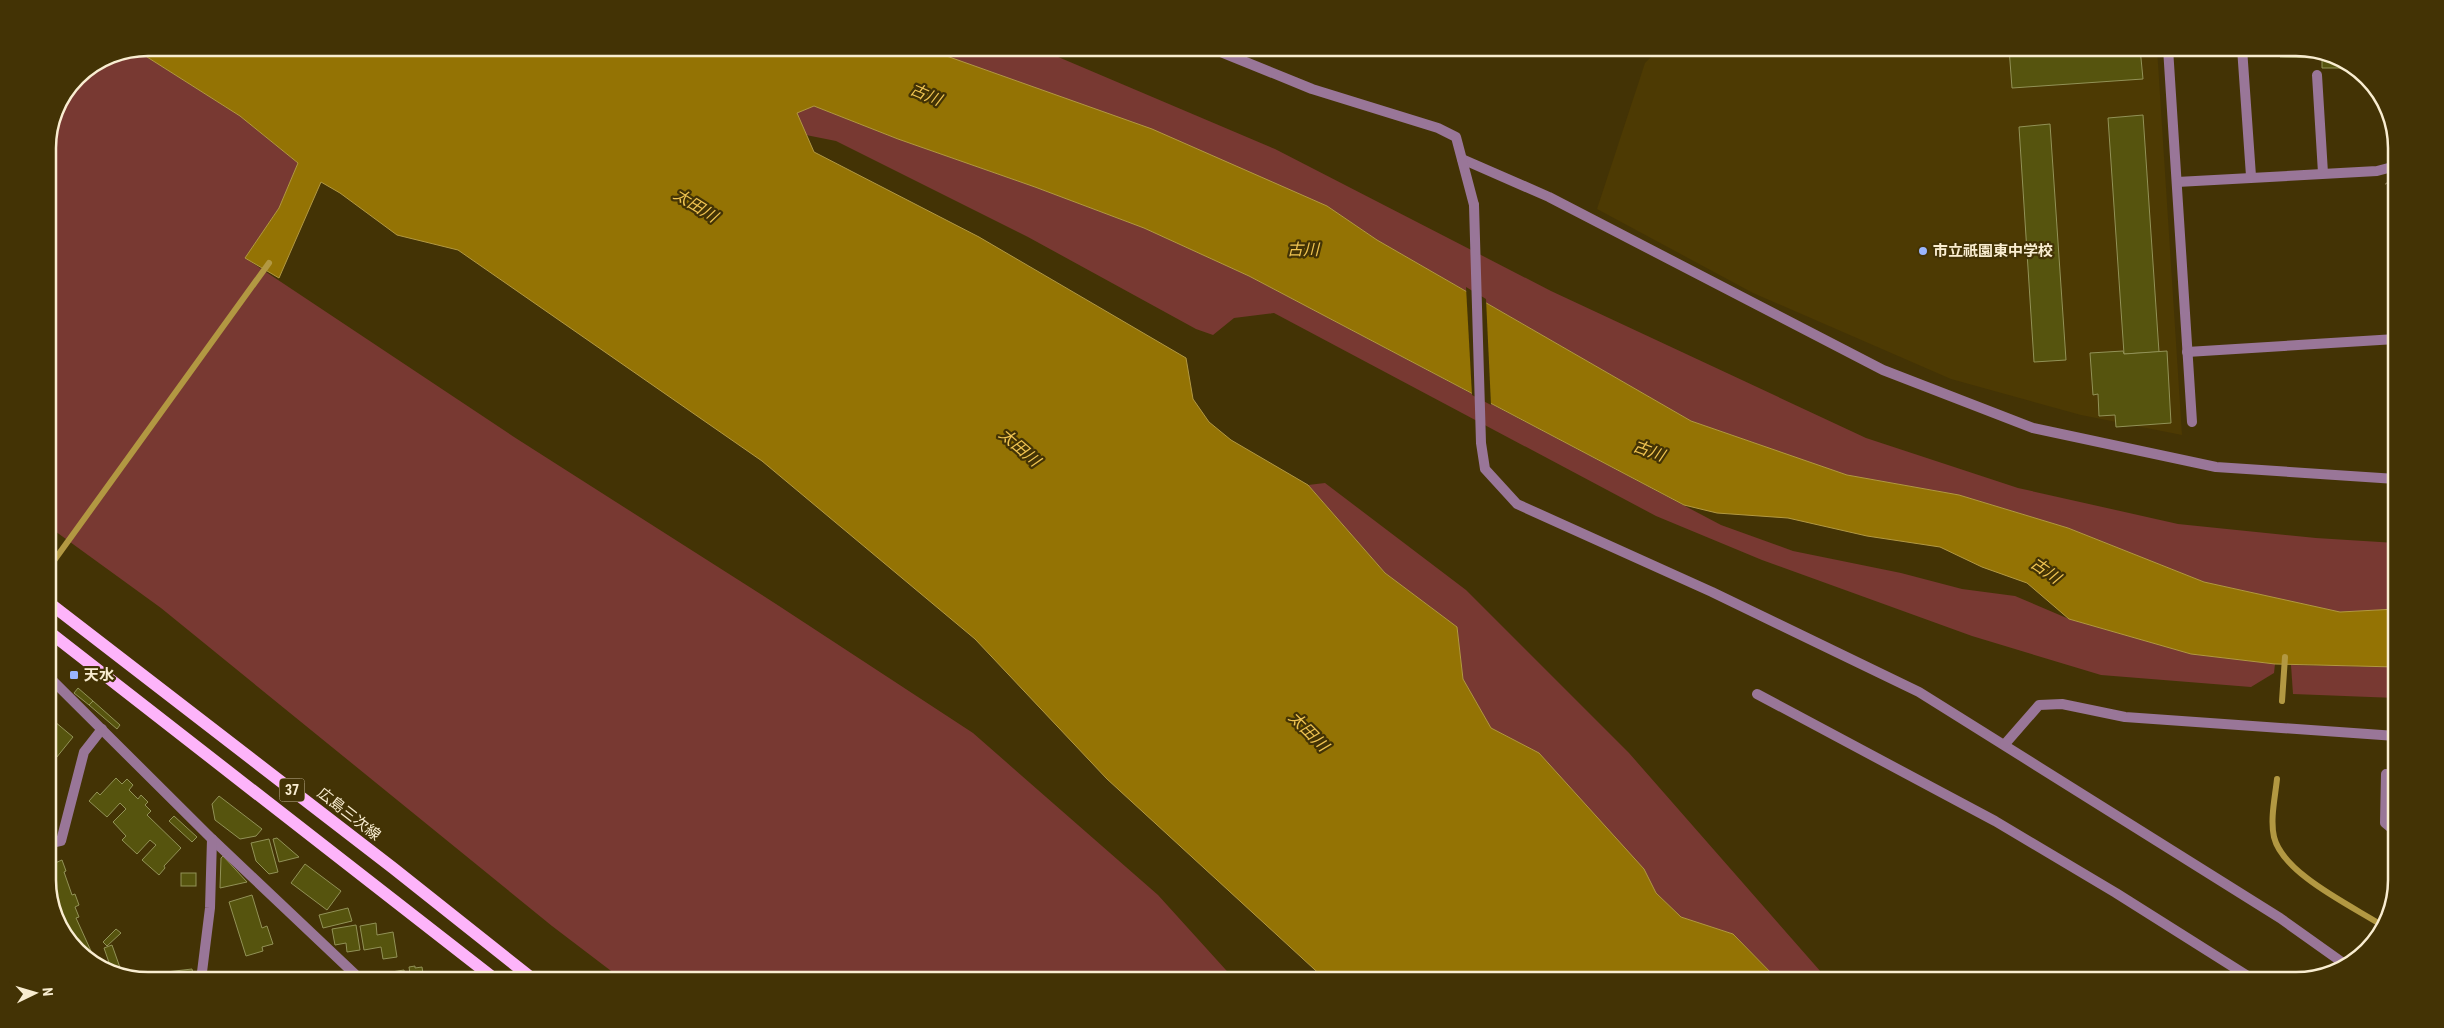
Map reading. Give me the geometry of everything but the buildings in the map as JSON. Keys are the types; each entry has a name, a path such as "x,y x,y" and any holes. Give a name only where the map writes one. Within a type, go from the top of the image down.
{"main road":[{"name":"広島三次線","path":"56,608 393,868 524,972"},
{"name":"37","path":"56,638 486,972"}],"street":[{"path":"1231,56 1312,89 1438,128 1456,137 1474,205 1481,443 1485,469 1517,504 1712,592 1919,692 2280,918 2340,960"},
{"path":"2169,56 2192,422"},
{"path":"2243,56 2251,176"},
{"path":"2317,75 2323,173"},
{"path":"1462,160 1549,197 1883,370 2033,428 2216,467 2388,478"},
{"path":"2177,182 2251,176 2377,170 2388,168"},
{"path":"2187,352 2388,339"},
{"path":"56,684 212,838 353,972"},
{"path":"1757,694 1995,821 2116,893 2241,972"},
{"path":"2004,744 2039,706 2062,704 2124,717 2388,735"},
{"path":"56,842 61,841 84,752 102,729"},
{"path":"2385,823 2386,774"},
{"path":"202,972 210,908 212,838"}],"shaded area":[{"path":"146,56 240,116 298,163 279,208 245,258 514,437 776,604 973,733 1158,895 1228,972 612,972 552,926 161,608 56,532 56,142 59,124 75,92 87,79 118,61"},
{"path":"944,56 1056,56 1275,149 1551,291 1866,438 2018,488 2178,524 2316,538 2388,542 2388,609 2340,612 2204,582 2068,528 1959,495 1847,475 1691,421 1377,240 1327,206"},
{"name":"市立祇園東中学校","path":"1652,56 2158,56 2182,435 2081,415 1951,379 1753,293 1597,209 1645,63"},
{"path":"814,106 898,139 1144,228 1249,276 1721,525 1793,551 1901,573 1962,589 2015,596 2069,619 2191,654 2275,664 2274,673 2251,687 2101,675 1972,636 1762,560 1656,516 1274,313 1234,318 1213,335 1196,329 1028,237 836,141 806,135 796,113"},
{"path":"1325,483 1466,590 1629,753 1821,972 1770,972 1733,934 1681,917 1656,893 1643,869 1539,753 1491,728 1463,679 1457,627 1385,573 1308,485"},
{"path":"2291,665 2388,667 2388,698 2293,694"}],"water":[{"path":"146,56 947,56 1152,129 1327,206 1377,240 1691,421 1847,475 1959,495 2068,528 2204,582 2340,612 2388,609 2388,667 2275,664 2191,654 2069,619 2027,583 1982,567 1940,547 1867,536 1788,518 1717,513 1684,505 1249,276 1144,228 898,139 814,106 797,113 814,152 979,237 1186,358 1193,399 1209,422 1231,440 1308,485 1385,573 1457,627 1463,679 1491,728 1539,753 1644,869 1656,893 1681,917 1733,934 1770,972 1317,972 1107,779 975,639 762,461 458,250 397,235 340,193 321,182 279,278 245,258 279,208 298,163 240,116"}],"pier":[{"path":"1466,287 1486,299 1491,405 1472,395"}],"waterway":[{"path":"56,558 269,263"},
{"path":"2282,701 2285,657"},
{"path":"2277,779 2272,823 2274,837 2280,851 2290,864 2320,888 2377,922"}],"place":[{"name":"市立祇園東中学校","path":"1923,251"},
{"name":"天水","path":"74,675"}],"water label":[{"name":"古川","path":"926,94"},
{"name":"太田川","path":"696,205"},
{"name":"古川","path":"1303,249"},
{"name":"太田川","path":"1020,447"},
{"name":"古川","path":"1649,450"},
{"name":"古川","path":"2046,570"},
{"name":"太田川","path":"1309,731"}]}
